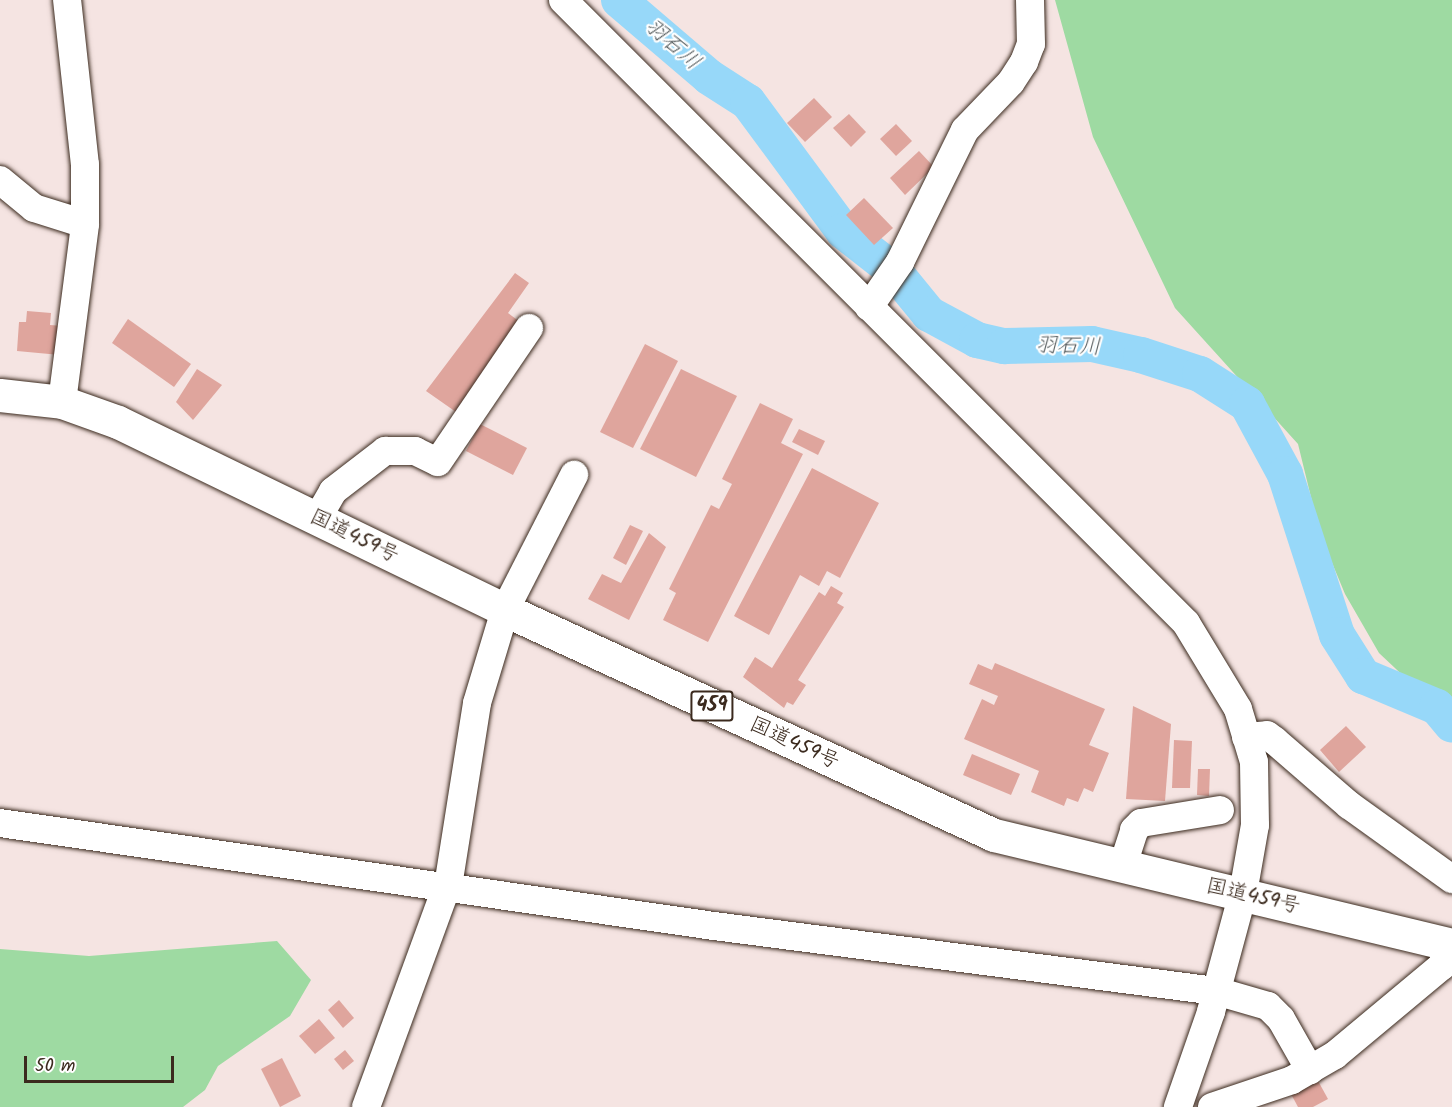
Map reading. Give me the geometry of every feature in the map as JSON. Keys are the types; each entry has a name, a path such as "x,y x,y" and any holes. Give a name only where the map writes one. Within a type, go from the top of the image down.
{"highway":[{"name":"国道459号","path":"0,394 62,402 118,422 504,610 994,835 1122,868 1243,893 1451,945"}],"street":[{"path":"62,402 85,224 85,165 67,0"},
{"path":"563,0 1185,623 1238,709 1254,762 1255,825 1243,893 1216,991 1178,1107"},
{"path":"869,307 894,273 965,130 1011,82 1024,62 1031,44 1030,0"},
{"path":"0,180 34,208 85,224"},
{"path":"317,519 333,491 385,452 414,451 438,462 529,328"},
{"path":"366,1107 446,888 477,703 504,610 574,475"},
{"path":"1246,736 1267,735 1349,805 1452,879"},
{"path":"1122,868 1134,830 1141,823 1220,810"},
{"path":"0,823 446,888 1216,991 1268,1006 1281,1019 1310,1070"},
{"path":"1212,1107 1310,1070 1442,966 1451,945"}],"green space":[{"path":"1055,0 1452,0 1452,710 1413,685 1379,653 1345,594 1320,534 1298,444 1175,308 1093,137"},
{"path":"277,941 311,980 290,1016 218,1066 205,1090 183,1107 0,1107 0,949 89,956"}],"building":[{"path":"814,98 832,117 805,142 787,123"},
{"path":"849,114 866,132 851,147 833,128"},
{"path":"896,124 912,141 896,156 880,139"},
{"path":"919,151 934,167 905,195 890,178"},
{"path":"864,198 893,228 874,245 846,215"},
{"path":"515,273 529,283 508,313 520,322 456,412 426,391"},
{"path":"27,311 51,313 50,325 63,326 60,355 17,351 19,322 26,322"},
{"path":"128,319 191,364 174,387 112,343"},
{"path":"645,344 678,361 633,448 600,432"},
{"path":"197,369 222,385 193,420 176,402"},
{"path":"681,369 737,396 696,477 640,449"},
{"path":"760,403 793,419 781,443 803,454 708,642 663,620 676,593 669,589 711,505 719,509 732,484 722,479"},
{"path":"480,424 527,448 513,475 466,451"},
{"path":"799,429 825,441 818,455 792,442"},
{"path":"812,468 879,503 840,578 827,571 819,586 800,575 769,635 734,616"},
{"path":"630,525 643,531 626,565 613,558"},
{"path":"649,533 666,547 629,620 588,599 602,574 621,583"},
{"path":"831,586 843,593 837,603 844,607 798,680 806,685 793,705 787,702 784,708 743,677 755,657 772,668 819,592 825,596"},
{"path":"995,663 1105,709 1089,745 1109,753 1093,792 1084,788 1078,802 1067,798 1064,806 1031,792 1039,771 964,739 982,699 994,705 998,696 969,684 978,664 992,670"},
{"path":"1133,706 1171,724 1165,801 1126,799"},
{"path":"1346,726 1366,747 1339,772 1320,750"},
{"path":"1174,740 1192,741 1190,788 1172,788"},
{"path":"972,754 1020,774 1011,795 963,775"},
{"path":"1198,769 1210,769 1209,796 1197,795"},
{"path":"339,1000 354,1018 343,1028 328,1010"},
{"path":"319,1019 335,1038 315,1054 299,1036"},
{"path":"345,1050 354,1061 343,1070 334,1059"},
{"path":"282,1058 301,1096 280,1107 261,1069"},
{"path":"1317,1079 1328,1099 1313,1107 1298,1107 1291,1094"}],"waterway":[{"name":"羽石川","path":"619,0 709,77 748,102 843,231 893,270 929,314 977,340 1004,346 1092,344 1141,355 1200,374 1247,404 1285,474 1337,635 1363,676 1437,707 1452,725"}]}
